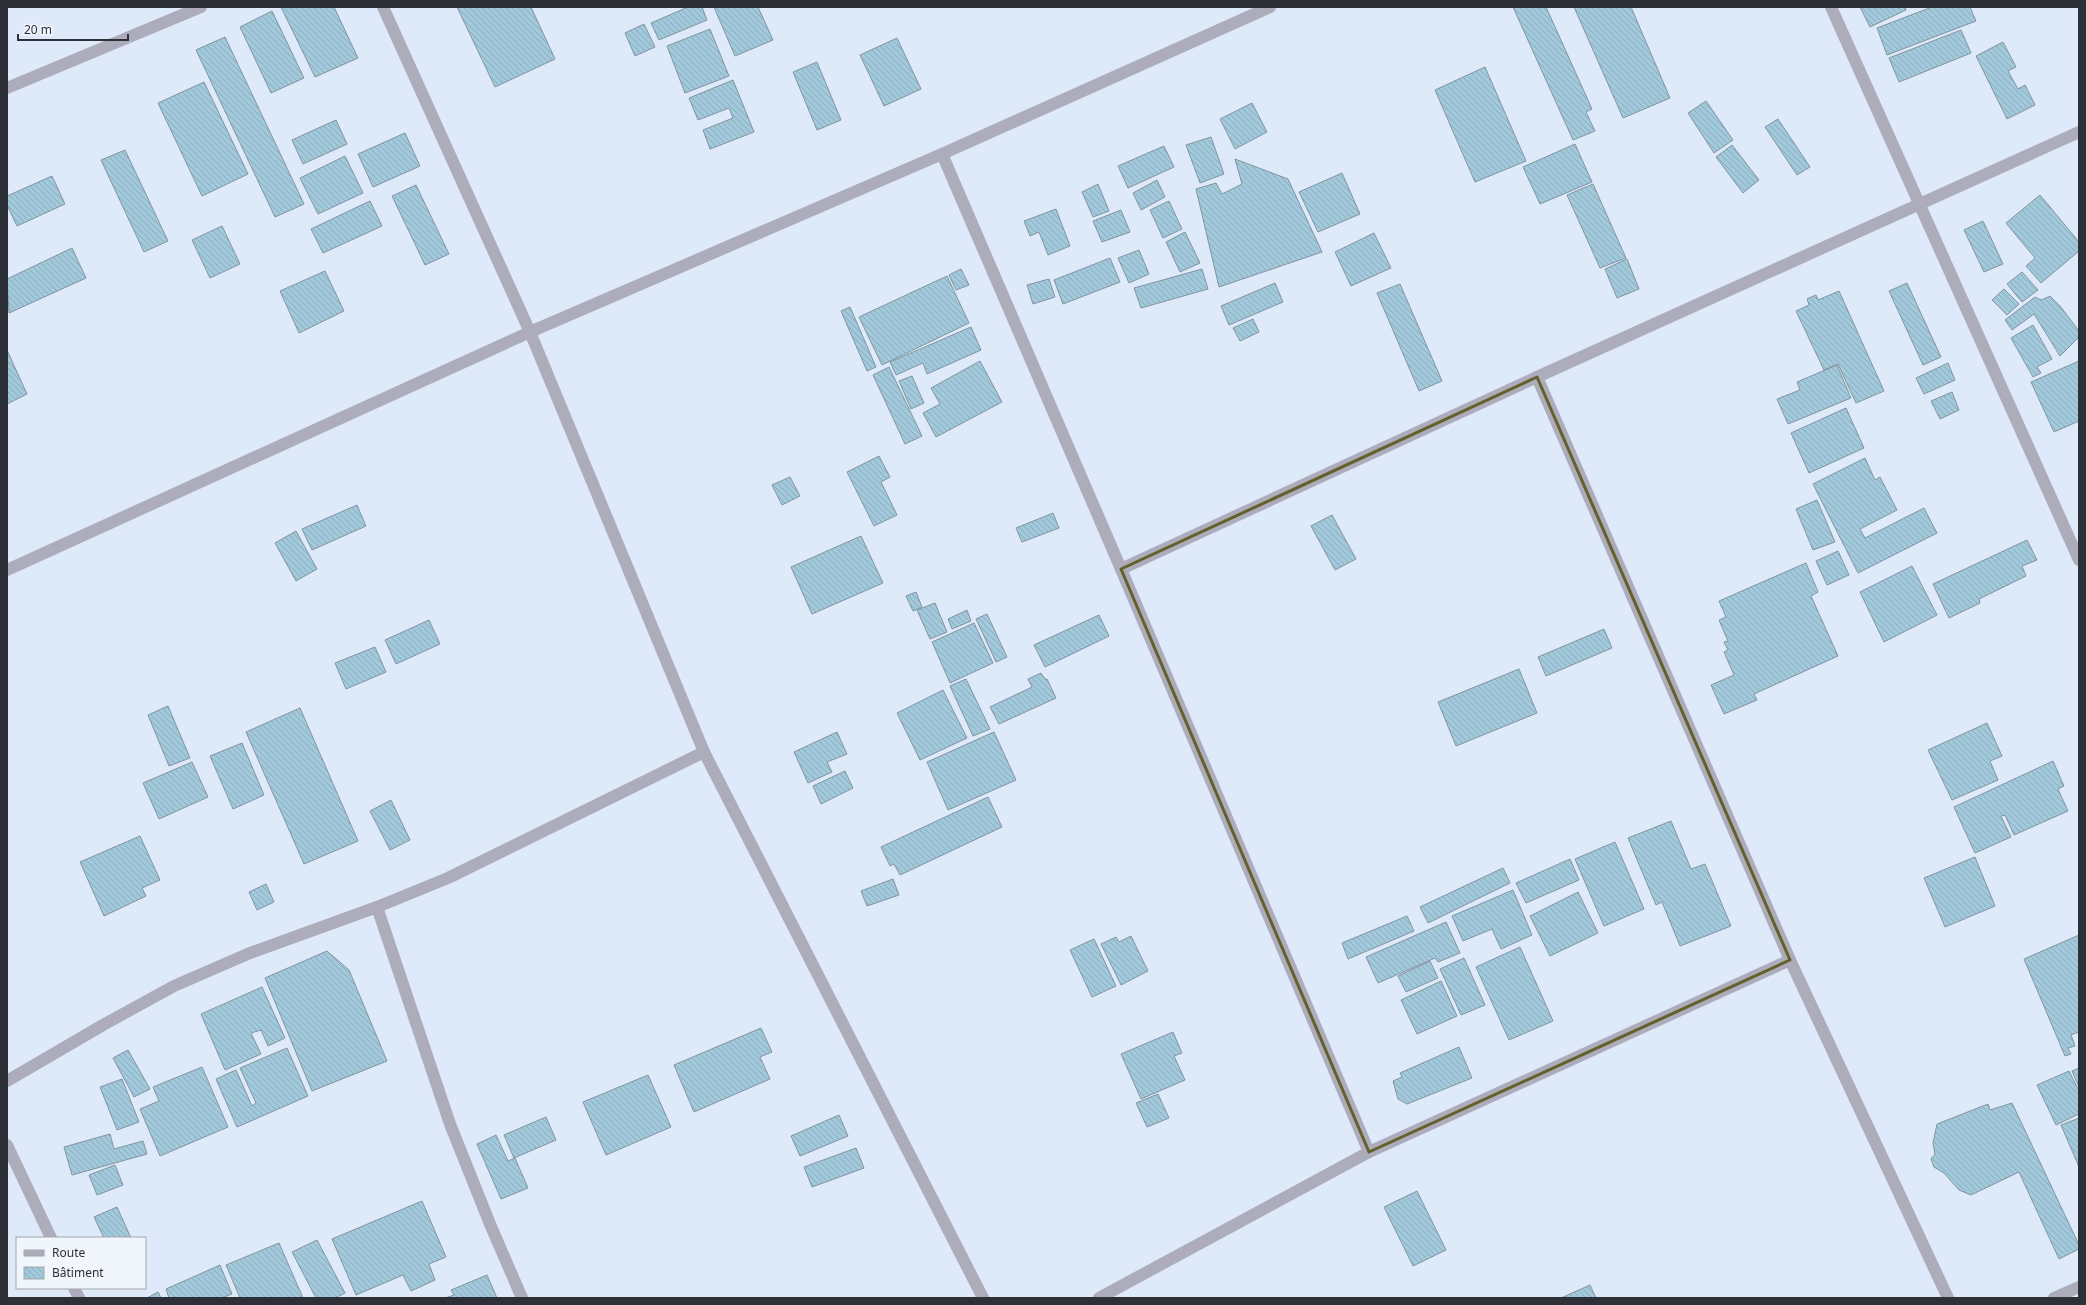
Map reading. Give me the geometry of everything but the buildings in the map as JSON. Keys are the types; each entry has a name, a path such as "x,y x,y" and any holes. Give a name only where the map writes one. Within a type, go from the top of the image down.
{"street":[{"path":"7,88 201,7"},
{"path":"383,7 530,332 704,752 984,1298"},
{"path":"7,570 530,332 942,154 1270,7"},
{"path":"1831,7 2079,560"},
{"path":"1121,569 1537,377 2079,132"},
{"path":"942,154 1121,569 1369,1152"},
{"path":"1537,377 1790,960 1948,1298"},
{"path":"7,1081 103,1025 174,986 250,953 377,907 448,878 704,752"},
{"path":"377,907 450,1124 490,1224 522,1298"},
{"path":"1099,1298 1369,1152 1790,960"},
{"path":"7,1145 51,1237"},
{"path":"2054,1298 2079,1287"},
{"path":"74,1289 79,1298"}],"highlighted area":[{"path":"1537,377 1790,960 1369,1152 1121,569"}]}
